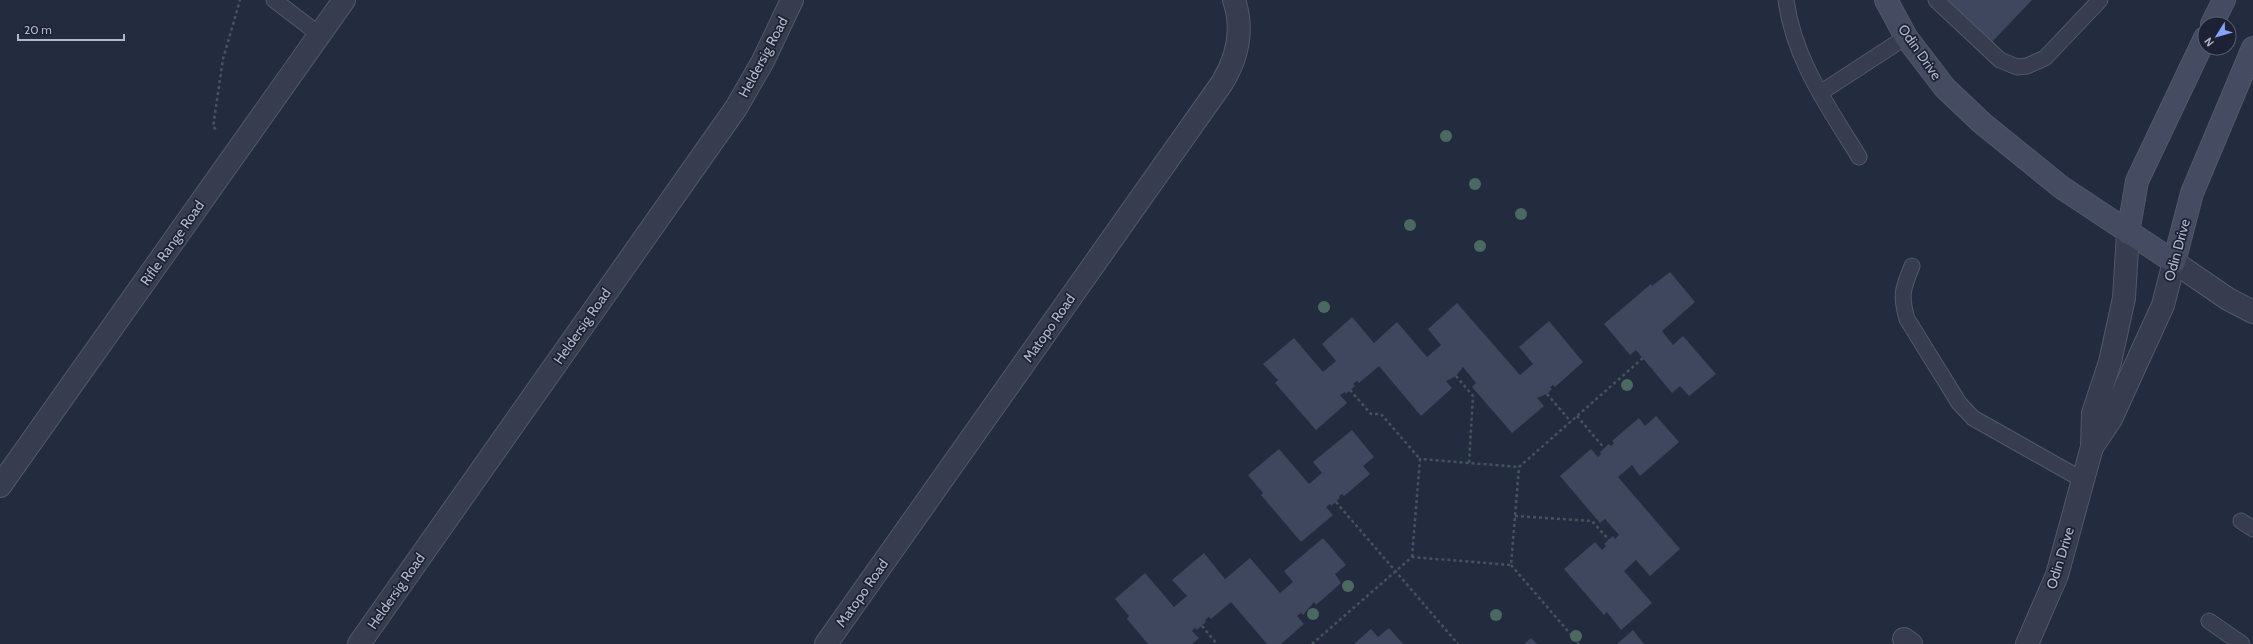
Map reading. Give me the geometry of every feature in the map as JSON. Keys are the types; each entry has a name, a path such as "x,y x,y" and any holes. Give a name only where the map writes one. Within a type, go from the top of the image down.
{"street":[{"name":"Rifle Range Road","path":"0,486 344,0"},
{"name":"Heldersig Road","path":"359,644 736,108 763,61 792,0"},
{"name":"Matopo Road","path":"826,644 1222,83 1236,55 1239,40 1239,24 1234,0"},
{"name":"Odin Drive","path":"1886,0 1906,37 1945,88 1982,123 2061,187 2128,233"},
{"path":"2216,16 2224,0"},
{"name":"Odin Drive","path":"2092,447 2111,419 2163,305 2192,193 2246,81 2253,48"},
{"name":"Odin Drive","path":"2027,644 2057,575 2092,447 2093,413 2110,362 2124,298 2128,233 2137,181 2197,55"},
{"path":"2128,233 2228,299 2253,312"}],"lane":[{"path":"274,0 320,34"},
{"path":"1786,0 1793,36 1802,59 1820,93 1859,157"},
{"path":"1936,0 2000,60 2016,66 2027,66 2045,58 2100,0"},
{"path":"1820,93 1906,37"},
{"path":"1912,266 1902,291 1902,304 1907,319 1959,403 1973,418 2083,480"},
{"path":"2209,621 2242,644"}],"path":[{"path":"239,148 213,126 223,59 240,0"},
{"path":"1511,565 1519,467 1643,358"},
{"path":"1456,376 1473,396 1469,463"},
{"path":"1350,390 1371,414 1381,414 1420,459 1519,467"},
{"path":"1547,394 1571,422"},
{"path":"1577,416 1604,448"},
{"path":"1312,644 1412,558 1420,459"},
{"path":"1336,502 1458,644"},
{"path":"1515,516 1592,521 1609,540"},
{"path":"1412,558 1511,565 1579,644"},
{"path":"1202,626 1217,644"}],"building":[{"path":"1946,0 2032,0 1991,43"},
{"path":"1670,272 1695,302 1662,331 1673,345 1683,336 1716,374 1689,396 1680,386 1672,393 1636,350 1630,355 1604,324 1651,284 1652,286"},
{"path":"1457,303 1520,375 1533,364 1519,347 1549,321 1583,362 1555,387 1553,385 1550,387 1552,389 1547,394 1537,398 1544,406 1512,433 1472,387 1476,383 1463,367 1456,376 1446,381 1452,388 1421,416 1379,366 1359,383 1357,381 1353,384 1355,386 1346,394 1345,392 1340,395 1347,403 1316,430 1275,383 1278,380 1263,364 1294,338 1323,372 1336,361 1322,344 1352,317 1374,343 1397,322 1427,357 1441,345 1428,329"},
{"path":"1656,416 1679,442 1640,476 1632,465 1618,477 1680,549 1650,576 1636,560 1624,571 1652,603 1621,630 1607,612 1604,615 1564,569 1595,542 1602,550 1606,546 1604,544 1613,536 1615,539 1619,535 1605,519 1600,523 1560,476 1591,449 1598,457 1601,454 1600,452 1609,444 1611,446 1614,443 1612,441 1639,418 1645,426"},
{"path":"1352,430 1374,457 1363,466 1370,474 1344,496 1342,494 1339,496 1340,498 1331,506 1330,504 1326,507 1333,515 1301,542 1261,495 1263,493 1248,475 1279,449 1309,484 1322,473 1313,462"},
{"path":"1323,538 1346,565 1335,574 1341,583 1316,605 1314,602 1303,615 1301,613 1297,616 1304,624 1281,644 1267,644 1231,602 1211,619 1209,617 1205,620 1206,622 1197,630 1195,628 1192,631 1199,638 1192,644 1148,644 1127,619 1129,616 1115,599 1145,573 1174,607 1187,596 1172,580 1204,553 1225,579 1250,558 1280,593 1293,582 1284,571"},
{"path":"1389,628 1403,644 1354,644 1371,629 1378,637"},
{"path":"1633,630 1644,644 1617,644"},
{"path":"1531,638 1537,644 1524,644"}]}
